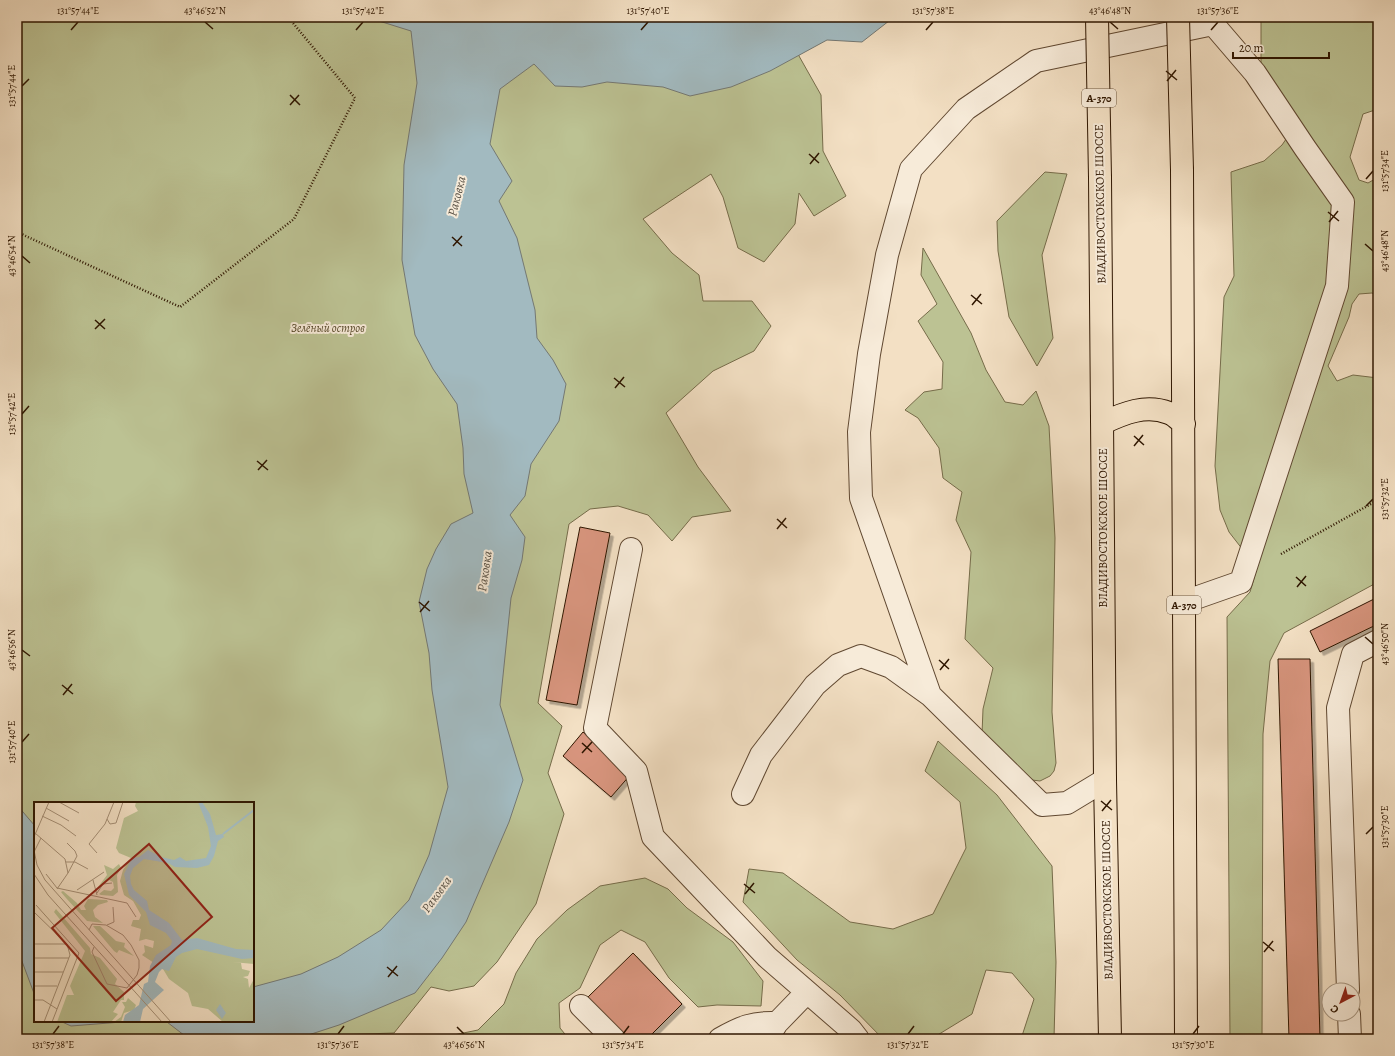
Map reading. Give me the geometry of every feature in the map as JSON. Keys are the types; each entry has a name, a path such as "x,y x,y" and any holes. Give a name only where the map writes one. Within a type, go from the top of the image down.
{"highway":[{"name":"ВЛАДИВОСТОКСКОЕ ШОССЕ","path":"1097,17 1103,423 1105,780 1110,1039"},
{"name":"А-370","path":"1178,17 1182,170 1184,424 1186,1039"},
{"path":"1103,423 1125,412 1155,410 1171,413 1184,424"}],"street":[{"path":"930,695 864,506 861,491 859,432 869,354 887,255 911,168 966,108 1036,61 1213,24 1255,72 1343,202 1337,286 1241,582 1184,602"},
{"path":"631,549 595,728 636,772 653,837 767,957 851,1030 858,1039"},
{"path":"1348,982 1338,708 1353,654 1378,641"},
{"path":"743,794 761,755 815,685 838,665 861,656 891,667 930,695 1042,805 1067,803 1105,780"},
{"path":"720,1039 734,1031 759,1022 772,1031 807,992"},
{"path":"581,1006 614,1039"},
{"path":"1349,1022 1350,1039"}],"path":[{"path":"17,232 180,307 294,219 355,98 288,17"},
{"path":"1277,556 1378,500"}],"green space":[{"name":"Зелёный остров","path":"17,17 794,17 799,56 821,95 823,151 846,196 814,216 799,193 795,224 764,262 738,248 723,197 711,174 643,219 672,253 699,275 703,301 752,301 771,326 754,351 713,371 666,413 698,467 731,511 692,517 672,541 648,515 618,506 590,509 569,524 538,703 562,726 548,773 564,814 536,904 497,962 474,986 449,991 431,987 394,1033 335,1035 328,1039 17,1039"},
{"path":"1261,17 1378,17 1378,109 1363,114 1350,157 1359,180 1368,183 1375,179 1378,160 1378,296 1372,293 1359,294 1352,304 1349,317 1328,366 1337,381 1353,375 1378,378 1378,582 1284,633 1270,661 1263,734 1262,1039 1230,1039 1227,617 1250,592 1257,568 1229,532 1220,510 1215,466 1224,297 1234,276 1231,172 1264,161 1282,145 1295,126 1261,72"},
{"path":"1045,172 1067,174 1042,255 1053,338 1037,366 1009,317 998,251 997,221"},
{"path":"923,248 971,333 986,370 1005,402 1023,405 1036,391 1049,426 1055,538 1052,712 1056,763 1054,771 1050,776 1040,781 1032,780 982,734 983,709 993,668 965,639 971,552 956,520 962,492 943,478 939,448 918,418 905,410 924,392 942,389 943,362 918,321 937,304 921,275"},
{"path":"938,741 997,795 1052,866 1056,962 1054,1039 1021,1039 1034,999 1012,973 986,970 972,1014 936,1036 924,1039 883,1039 840,995 797,960 743,902 749,869 783,873 850,922 893,929 933,914 966,848 960,802 925,771"},
{"path":"645,878 668,889 687,908 733,942 763,981 761,1006 717,1005 698,1007 669,978 645,942 621,930 600,945 580,988 559,1003 560,1028 569,1039 434,1039 478,1030 504,1004 516,973 537,939 567,910 600,886"}],"water":[{"name":"Раковка","path":"374,17 894,17 862,42 827,40 770,71 731,87 690,96 663,87 607,82 582,87 555,86 534,64 500,89 490,144 512,181 499,201 517,238 535,310 537,338 553,360 566,384 559,421 531,464 525,496 510,515 525,537 522,560 511,598 500,705 523,780 509,822 466,922 442,958 415,993 339,1025 296,1039 189,1039 167,1022 254,1022 254,987 301,974 338,957 381,930 409,900 429,855 448,787 432,690 429,653 419,602 427,569 436,549 451,524 473,513 464,474 463,448 457,404 433,369 415,335 402,260 404,165 417,83 411,31 379,21"},
{"path":"17,805 34,825 34,993 17,948"},
{"path":"62,1022 121,1022 71,1026"}],"building":[{"path":"580,527 610,533 577,705 546,700"},
{"path":"1378,597 1378,624 1320,652 1310,631"},
{"path":"1278,659 1310,659 1320,1039 1289,1039"},
{"path":"583,732 631,774 611,797 563,756"},
{"path":"633,953 682,1004 647,1039 629,1039 588,997"}]}
